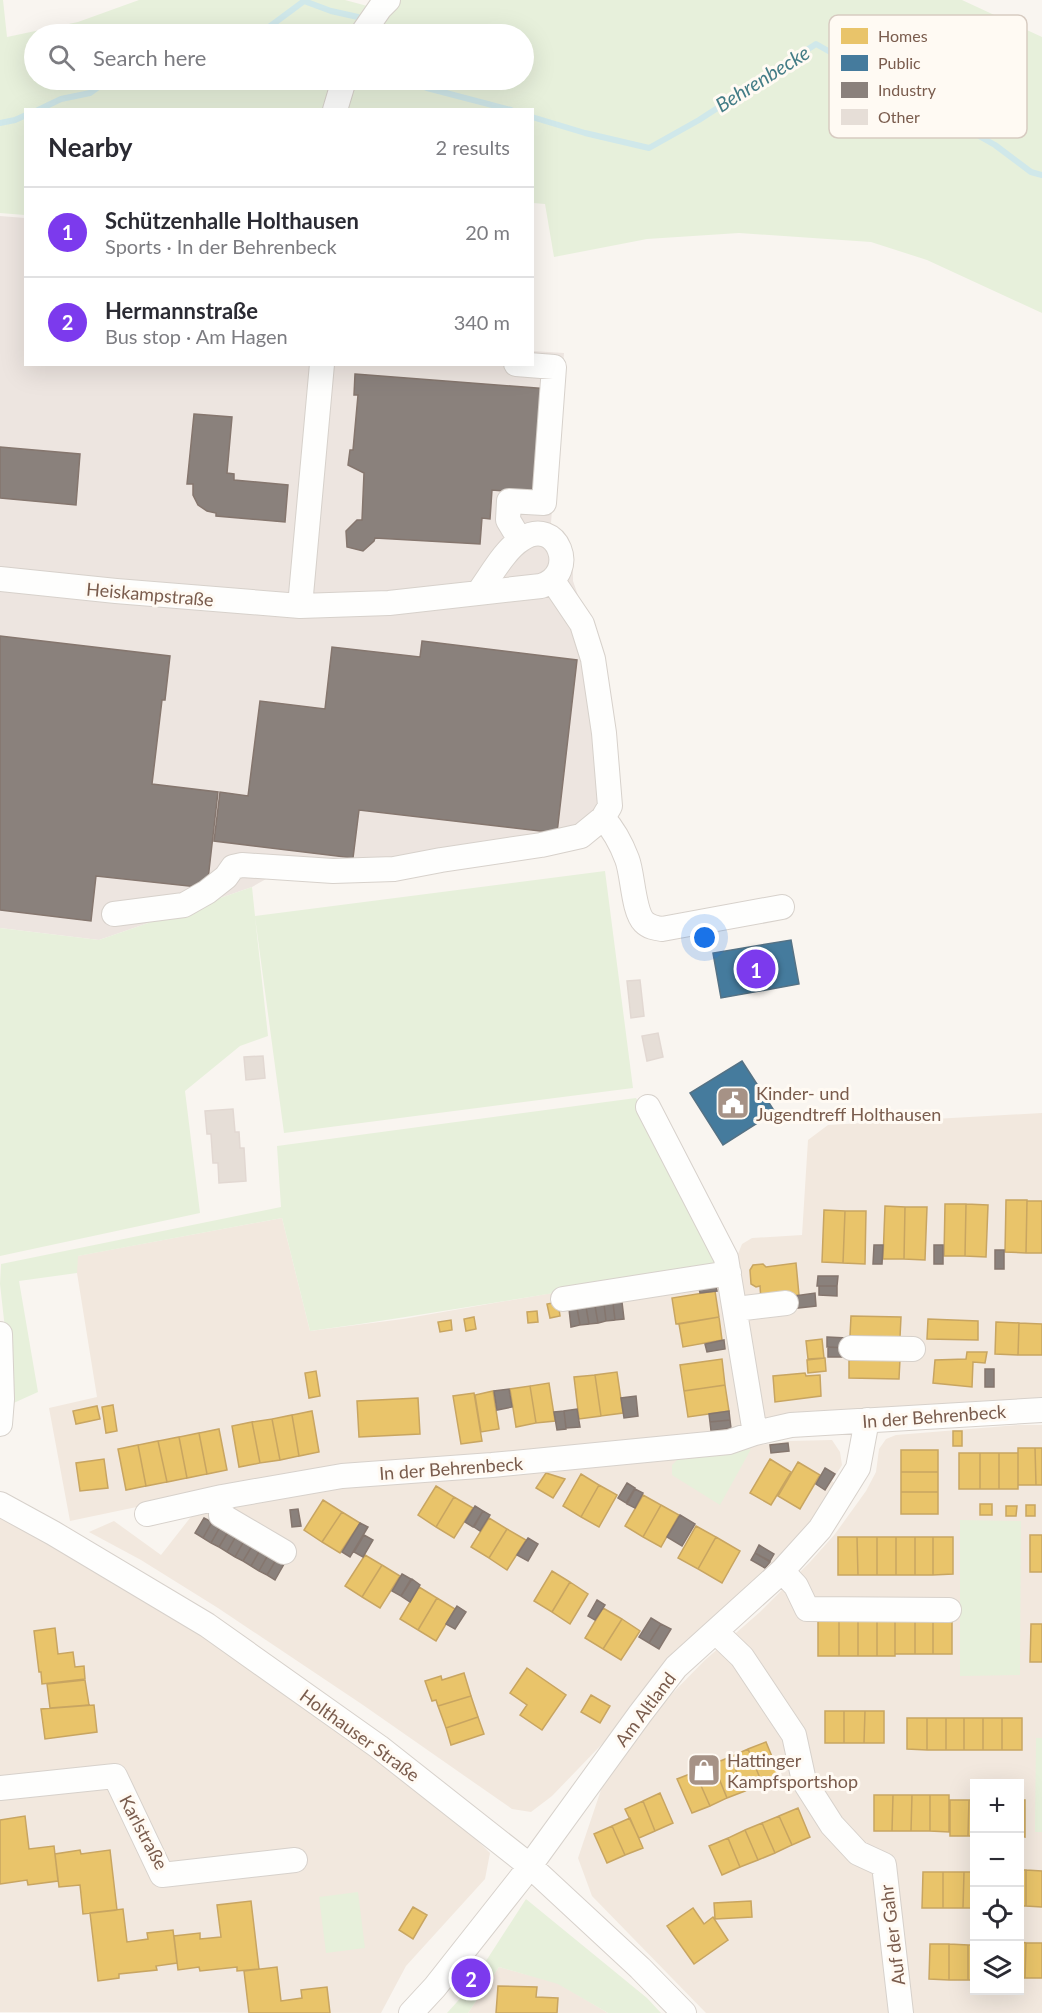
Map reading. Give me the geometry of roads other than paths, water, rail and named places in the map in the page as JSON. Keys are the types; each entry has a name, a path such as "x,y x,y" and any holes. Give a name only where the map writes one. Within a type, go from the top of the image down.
{"street":[{"path":"370,24 388,0"},
{"path":"336,108 341,90"},
{"path":"520,540 508,520 509,501 544,503 554,367 534,365"},
{"path":"300,606 322,366"},
{"path":"114,915 184,905 207,892 226,877 233,867 242,865 333,871 394,869 541,845 581,836 603,818 610,806 604,732 593,659 582,624 553,580 560,566 561,556 558,545 551,537 541,533 531,534 520,540 511,548 478,593"},
{"name":"Heiskampstraße","path":"0,579 300,606 389,603 541,586 553,580"},
{"path":"603,818 615,832 628,861 634,894 643,921 652,927 662,929 782,907"},
{"path":"648,1107 726,1257 755,1433"},
{"path":"563,1299 729,1273"},
{"path":"736,1310 786,1303"},
{"path":"0,1334 2,1399 0,1424"},
{"path":"851,1348 913,1349"},
{"name":"In der Behrenbeck","path":"147,1514 222,1497 342,1476 492,1465 729,1442 755,1433 791,1425 1042,1410"},
{"name":"Am Altland","path":"411,2013 435,1988 530,1866 676,1668 782,1570 820,1529 858,1468 867,1420"},
{"path":"222,1497 221,1515 284,1552"},
{"name":"Holthauser Straße","path":"0,1504 207,1625 379,1747 530,1866 640,1968 684,2013"},
{"path":"782,1570 796,1586 807,1609 949,1610"},
{"name":"Auf der Gahr","path":"716,1632 742,1657 794,1736 804,1781 832,1825 858,1853 884,1865 901,2013"},
{"name":"Karlstraße","path":"0,1788 115,1776 162,1875 296,1860"}],"waterway":[{"name":"Behrenbecke","path":"273,24 304,1 331,11 358,17"},
{"name":"Behrenbecke","path":"534,118 585,133 649,148 699,120 816,44 829,51"},
{"name":"Behrenbecke","path":"42,108 61,99 90,93 94,90"},
{"name":"Behrenbecke","path":"435,90 503,108"},
{"name":"Behrenbecke","path":"0,123 24,116"},
{"name":"Behrenbecke","path":"983,138 1031,172 1042,175"}],"place":[{"name":"Schützenhalle Holthausen","path":"756,969"},
{"name":"Kinder- und Jugendtreff Holthausen","path":"733,1103"},
{"name":"Hattinger Kampfsportshop","path":"704,1770"},
{"name":"Hermannstraße","path":"471,1978"}]}
